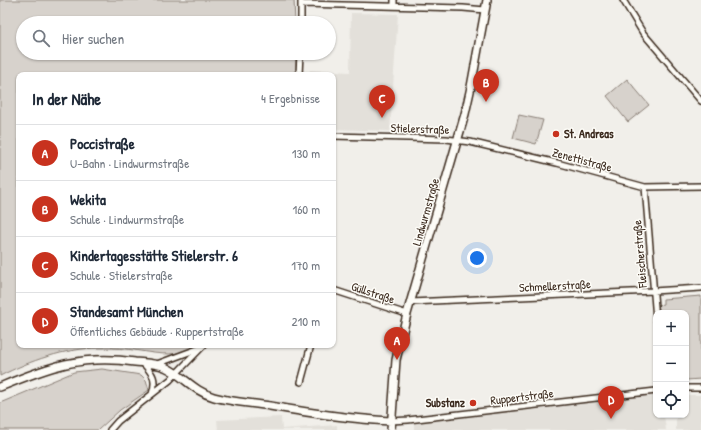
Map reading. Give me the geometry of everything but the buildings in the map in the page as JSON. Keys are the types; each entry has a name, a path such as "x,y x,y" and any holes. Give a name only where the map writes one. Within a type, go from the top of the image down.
{"main road":[{"name":"Lindwurmstraße","path":"391,430 396,360 407,314 472,87 487,0"},
{"path":"0,387 55,366 81,361 110,359 155,364 164,367 200,392 224,399 325,415 391,421"}],"street":[{"path":"394,0 394,6"},
{"path":"623,0 644,33 701,101"},
{"path":"301,16 301,2 485,10"},
{"path":"299,72 300,60"},
{"name":"Stielerstraße","path":"336,136 458,140"},
{"name":"Zenettistraße","path":"458,140 558,163 645,187 701,186"},
{"name":"Fleischerstraße","path":"645,187 655,310"},
{"name":"Schmellerstraße","path":"411,302 701,288"},
{"name":"Güllstraße","path":"336,291 407,314"},
{"path":"155,364 197,348"},
{"path":"110,430 118,421 152,395 176,374 200,348"},
{"path":"301,382 310,348"},
{"path":"143,363 151,372 154,380 155,386 152,395"},
{"path":"689,388 701,388"},
{"name":"Ruppertstraße","path":"391,421 653,391"}],"shaded area":[{"path":"0,0 294,0 295,16 16,16 16,60 296,60 296,72 16,72 16,348 99,348 74,350 48,356 23,365 0,376"},
{"path":"351,13 398,14 390,131 336,129 336,72 310,72 310,70 350,72"},
{"path":"627,79 649,105 628,122 607,96"},
{"path":"519,115 543,120 536,144 513,138"},
{"path":"701,296 701,379 689,380 689,310 659,310 658,305 663,304 663,299"},
{"path":"116,348 191,348 183,352 169,354"},
{"path":"102,369 141,375 146,380 149,390 120,410 98,430 0,430 0,403 74,372"},
{"path":"653,393 653,418 664,418 666,430 414,430 414,419"},
{"path":"689,395 701,395 701,430 676,430 676,418 689,418"},
{"path":"281,417 282,429 337,425 337,430 218,430 217,420"}],"place":[{"name":"Wekita","path":"486,102"},
{"name":"Kindertagesstätte Stielerstr. 6","path":"382,118"},
{"name":"St. Andreas","path":"556,134"},
{"name":"Poccistraße","path":"397,360"},
{"name":"Substanz","path":"473,403"},
{"name":"Standesamt München","path":"611,419"}]}
